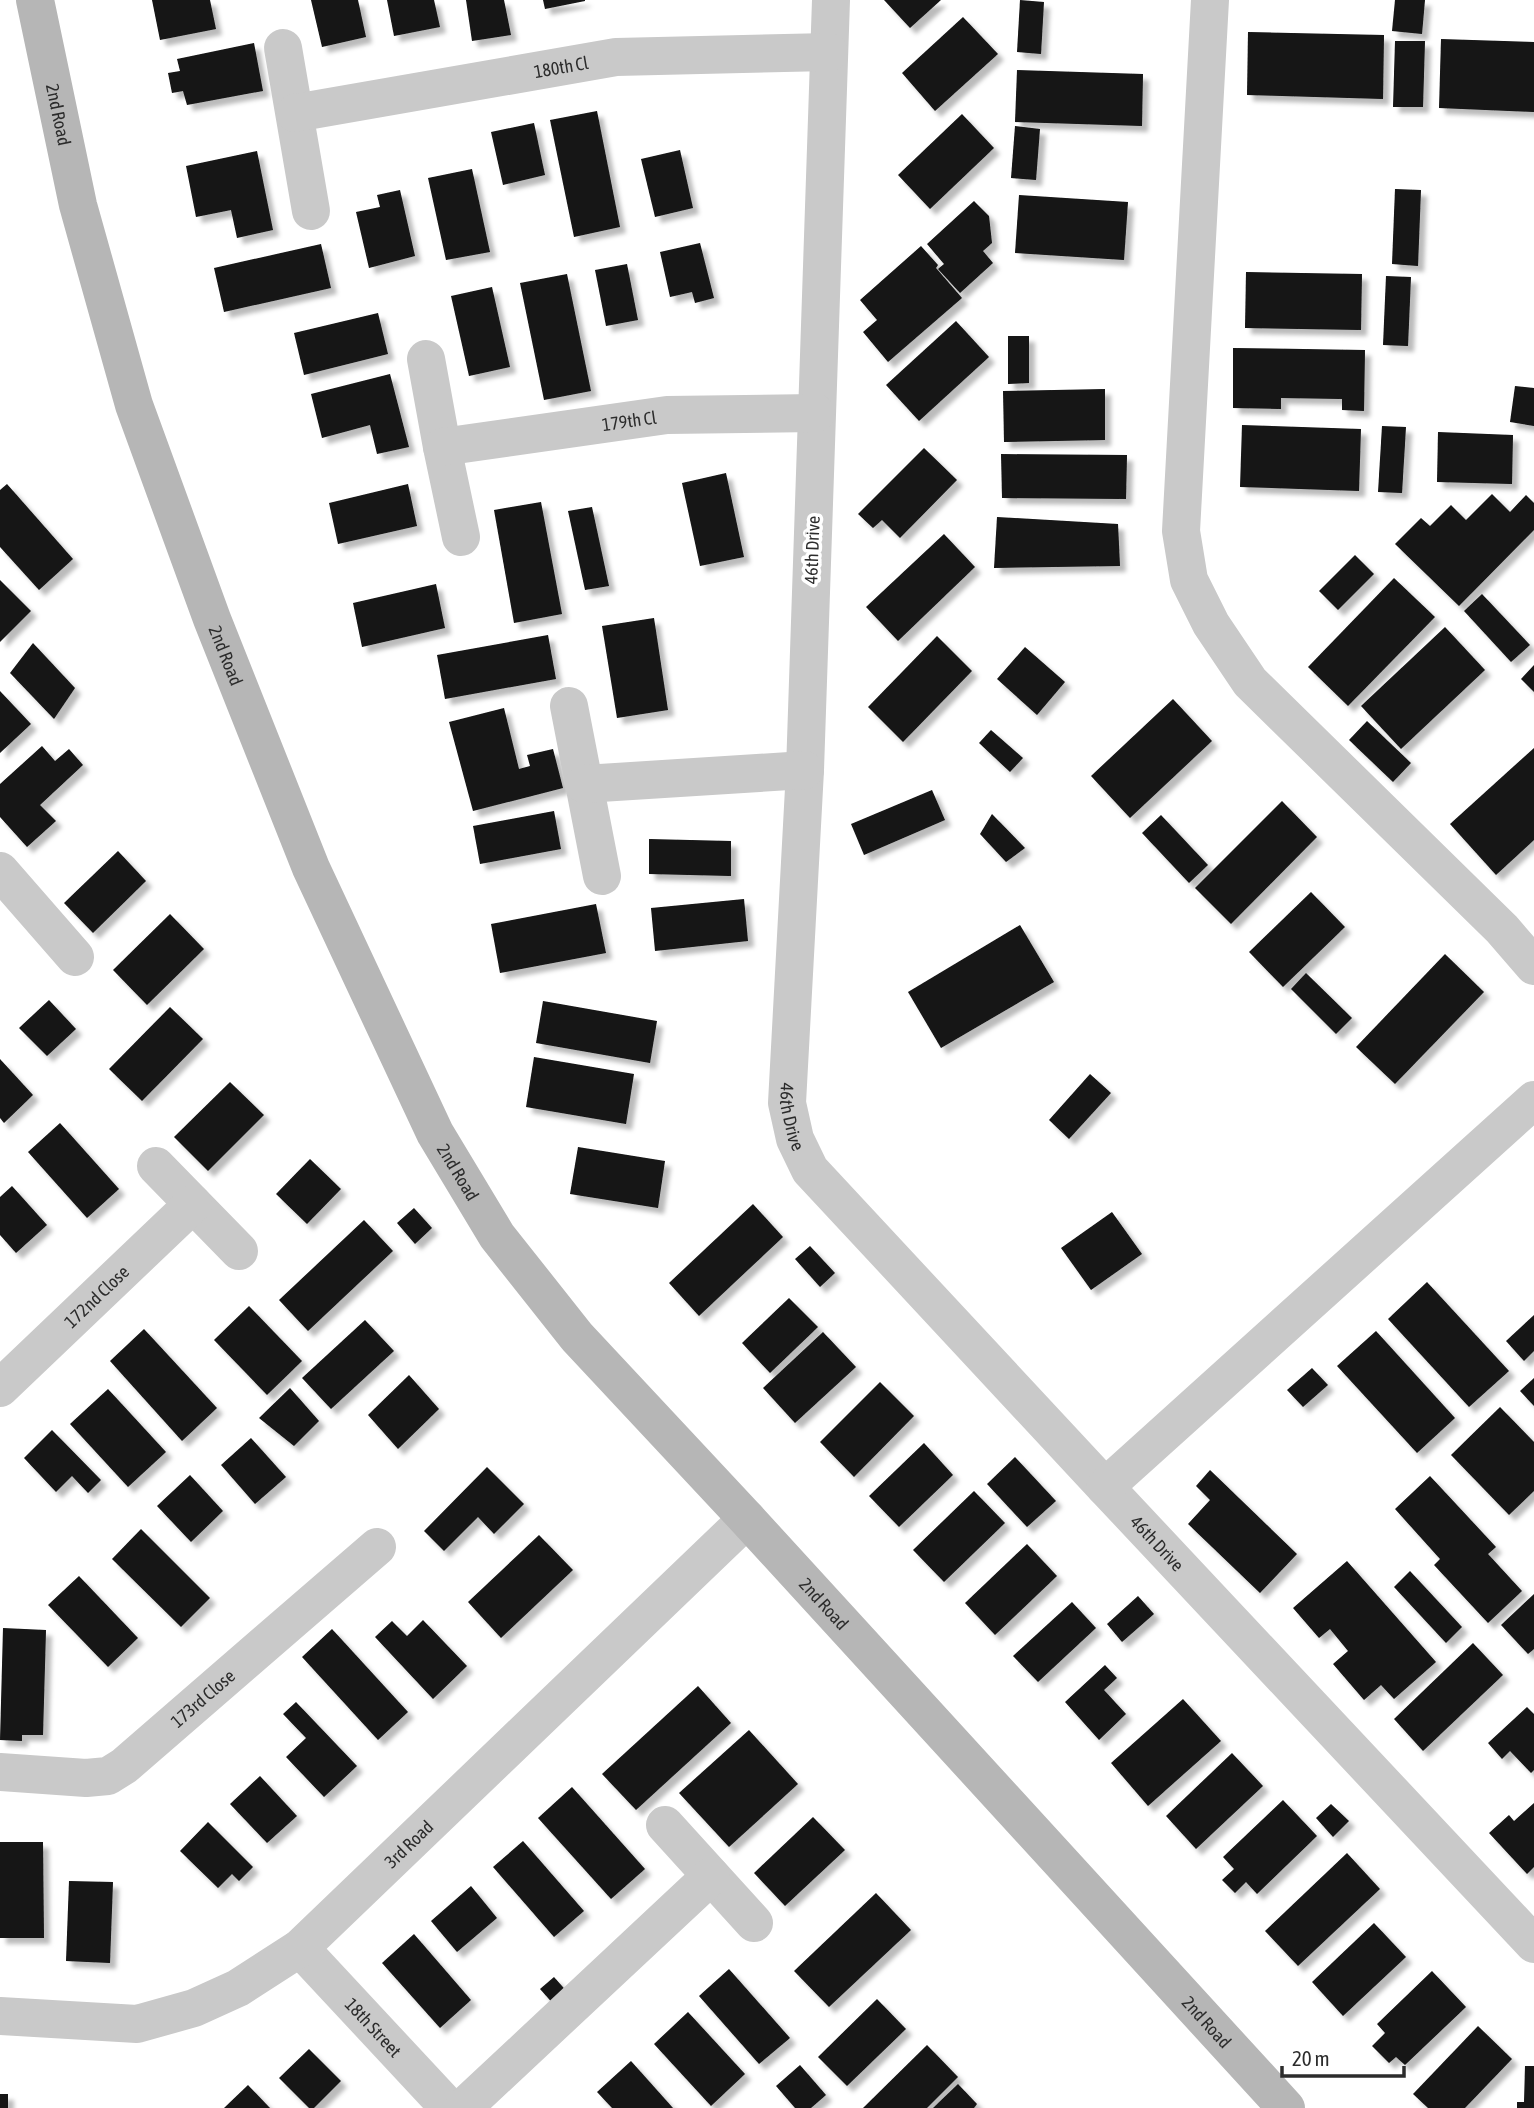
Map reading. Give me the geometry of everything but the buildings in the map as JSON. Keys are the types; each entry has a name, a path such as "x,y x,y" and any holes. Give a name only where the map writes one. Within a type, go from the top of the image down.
{"street":[{"name":"2nd Road","path":"35,0 78,205 134,405 212,619 312,868 429,1121 497,1236 577,1337 1286,2108"},
{"name":"46th Drive","path":"831,0 805,770 787,1103 795,1139 810,1170 1534,1944"},
{"path":"1210,0 1181,531 1189,580 1211,624 1250,682 1502,929 1534,966"},
{"path":"283,48 311,212"},
{"name":"180th Cl","path":"295,113 616,57 829,52"},
{"path":"426,359 461,537"},
{"name":"179th Cl","path":"442,447 667,415 816,413"},
{"path":"569,706 602,876"},
{"path":"584,783 805,770"},
{"path":"7,891 75,957"},
{"path":"1105,1487 1534,1100"},
{"path":"156,1166 239,1251"},
{"name":"172nd Close","path":"0,1388 193,1204"},
{"name":"3rd Road","path":"0,2016 137,2024 194,2008 238,1988 300,1948 747,1519"},
{"name":"173rd Close","path":"0,1773 86,1778 108,1776 124,1766 377,1547"},
{"path":"665,1825 754,1923"},
{"path":"463,2108 711,1876"},
{"name":"18th Street","path":"300,1948 449,2108"}]}
